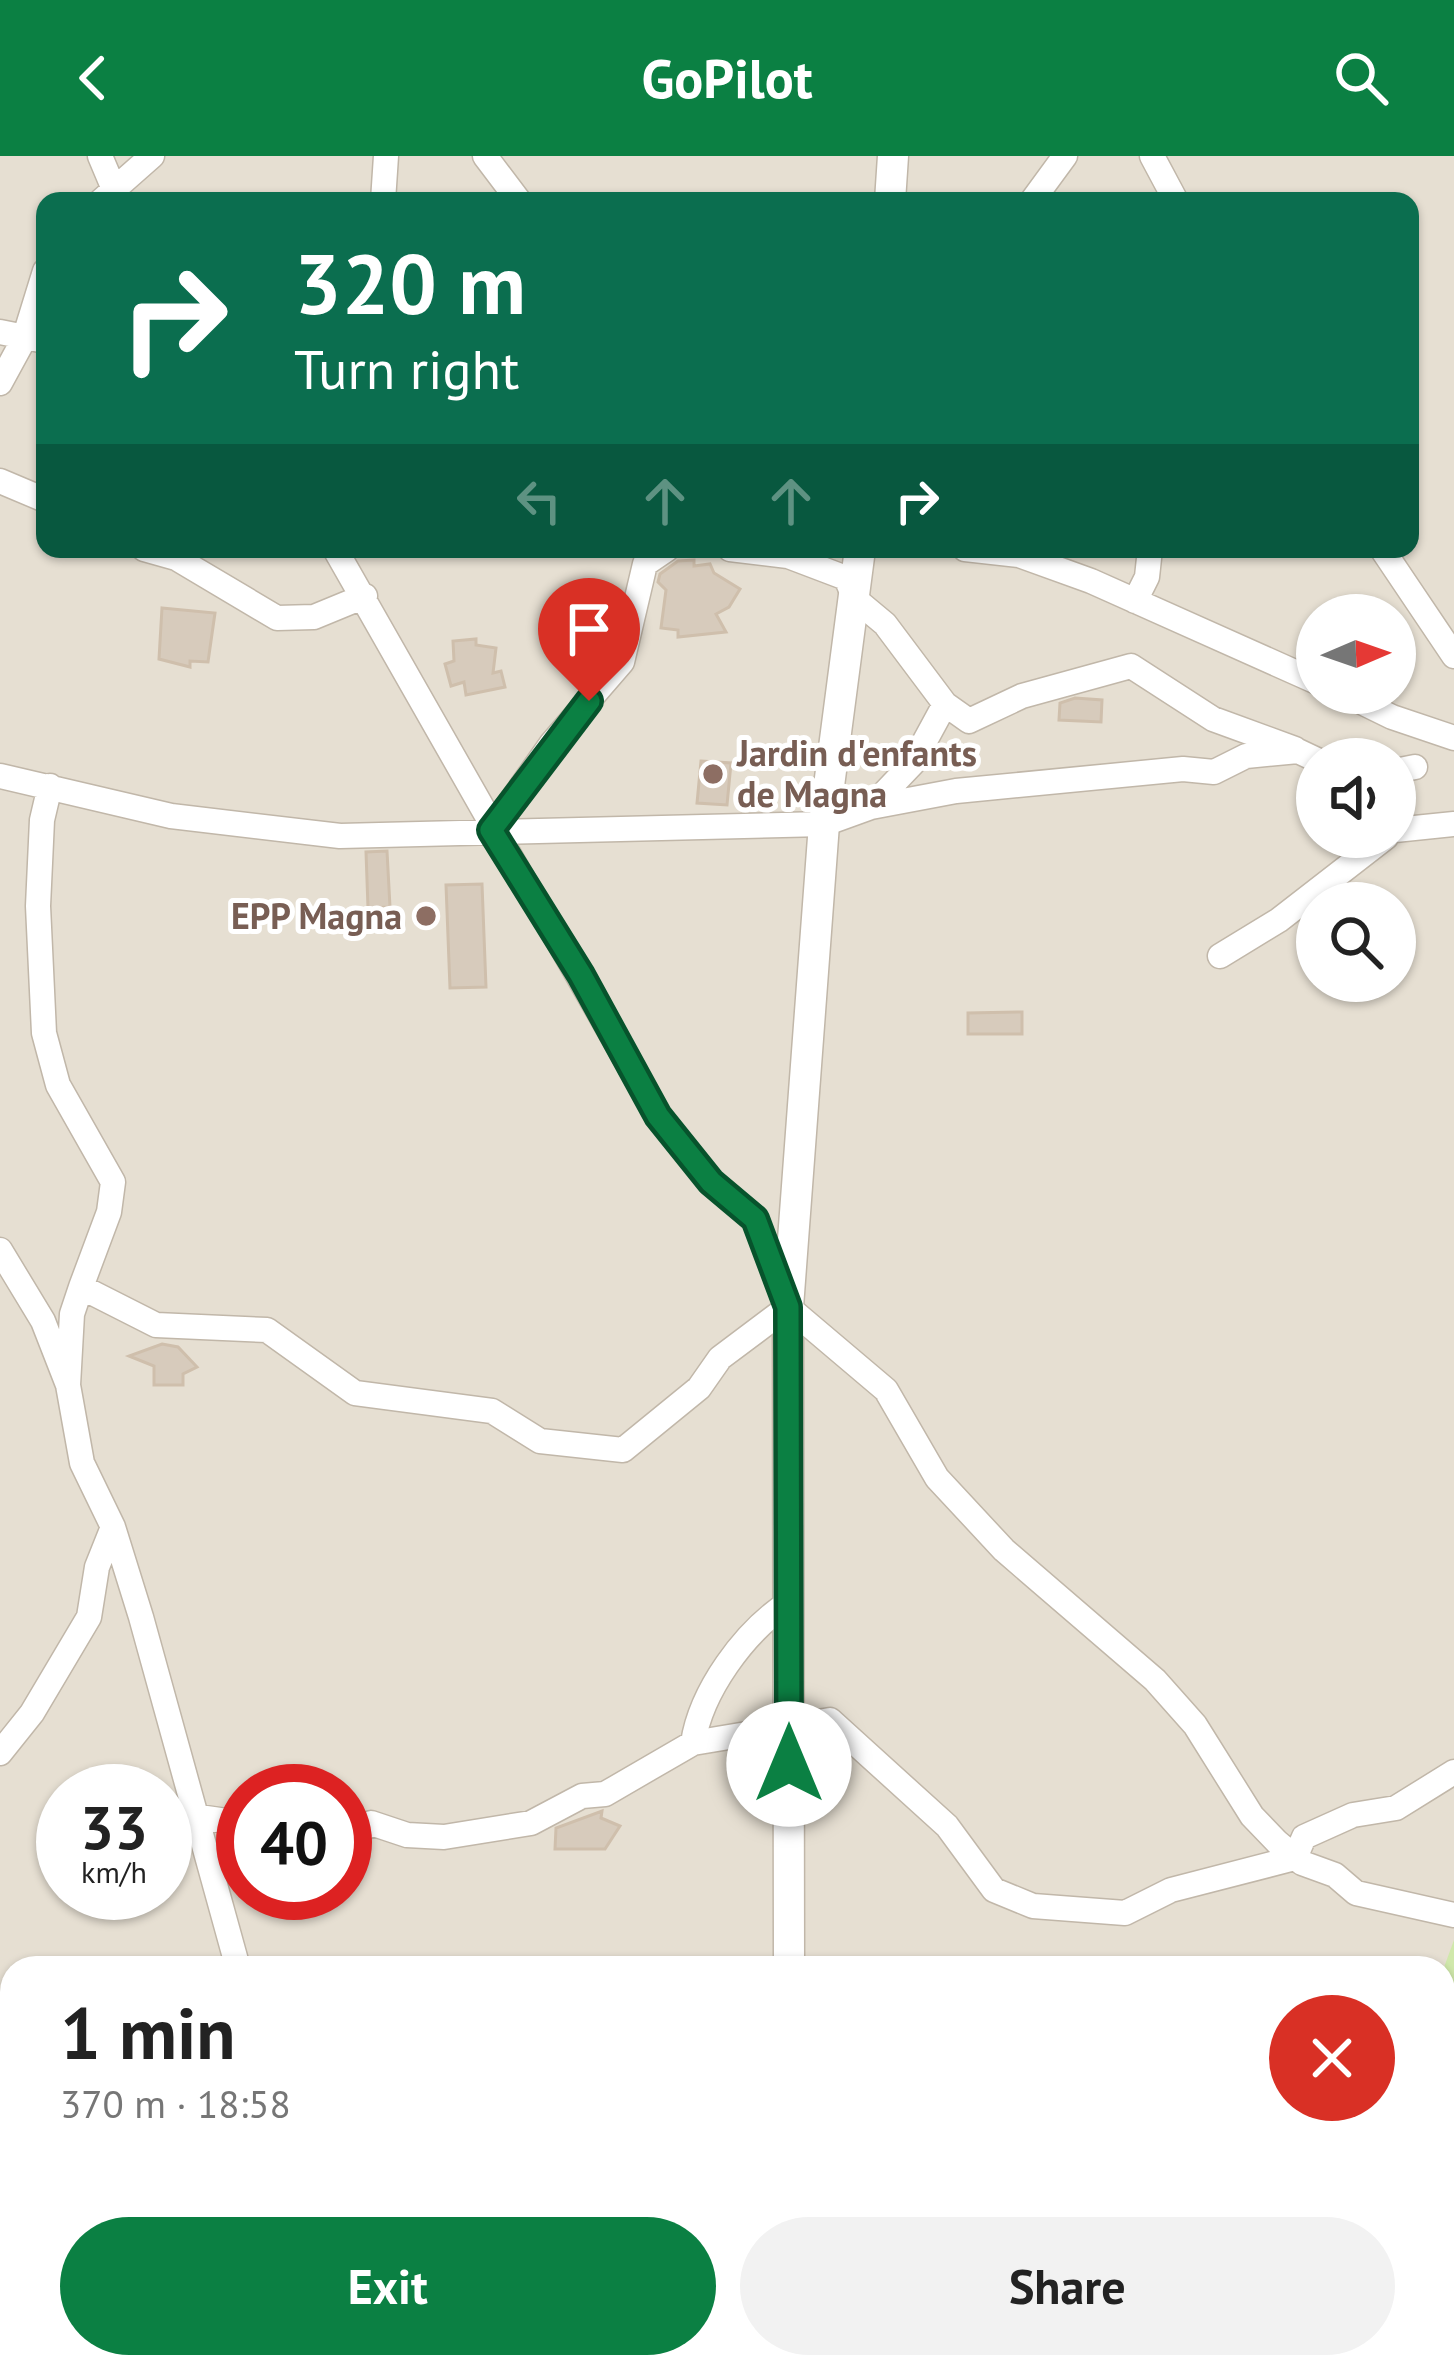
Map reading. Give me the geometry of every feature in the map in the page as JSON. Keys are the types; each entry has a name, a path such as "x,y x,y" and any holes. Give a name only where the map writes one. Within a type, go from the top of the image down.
{"street":[{"path":"100,156 111,192"},
{"path":"117,192 152,156"},
{"path":"384,192 386,156"},
{"path":"485,156 513,192"},
{"path":"891,192 893,156"},
{"path":"1039,192 1065,156"},
{"path":"1152,156 1171,192"},
{"path":"0,383 36,298"},
{"path":"0,481 36,496"},
{"path":"176,558 278,618 314,617 365,596"},
{"path":"340,558 658,1116 711,1182 755,1219 788,1307 886,1390 937,1478 1004,1550 1155,1681 1195,1726 1252,1816 1295,1858 1335,1875 1356,1893 1454,1916"},
{"path":"491,830 552,743 622,662 645,564 654,558"},
{"path":"793,558 846,578 855,599 885,624 945,704 969,721 1022,696 1131,666 1213,719 1296,751"},
{"path":"789,1956 788,1307 824,824 859,558"},
{"path":"1026,558 1296,673"},
{"path":"1135,601 1147,577 1149,558"},
{"path":"1388,558 1454,656"},
{"path":"871,807 913,763 945,704"},
{"path":"1395,714 1454,738"},
{"path":"0,776 170,816 340,836 824,824 871,807 977,789 1183,770 1214,772 1246,756 1296,755"},
{"path":"50,786 42,820 38,906 44,1034 58,1085 113,1183 109,1212 72,1314 68,1385"},
{"path":"1416,828 1454,824"},
{"path":"1220,956 1279,920 1359,858"},
{"path":"0,1250 43,1321 68,1385 82,1463 113,1527 199,1817 234,1956"},
{"path":"81,1286 156,1325 267,1330 355,1394 415,1397 492,1411 540,1441 606,1451 623,1450 660,1423 699,1388 720,1358 788,1307"},
{"path":"0,1753 32,1713 88,1616 97,1568 113,1527"},
{"path":"693,1743 697,1717 725,1670 755,1630 788,1603"},
{"path":"372,1823 407,1835 443,1837 531,1823 582,1796 605,1794 693,1743 790,1723 830,1720 947,1826 994,1889 1033,1906 1125,1913 1171,1890 1295,1858"},
{"path":"1295,1858 1304,1837 1353,1815 1396,1808 1454,1772"},
{"path":"199,1817 216,1819"}],"shaded area":[{"path":"0,156 1454,156 1454,1956 0,1956"}],"building":[{"path":"694,560 694,566 710,564 714,573 740,589 729,607 716,614 726,632 678,637 678,630 661,628 666,590 658,582 660,574 678,561"},
{"path":"162,608 215,613 208,662 190,661 190,667 159,659"},
{"path":"476,639 476,645 496,648 493,673 501,671 505,687 466,695 464,682 451,686 445,664 454,661 453,641"},
{"path":"1075,698 1102,700 1101,722 1059,720 1060,703"},
{"path":"701,761 731,763 727,805 697,803"},
{"path":"387,851 390,907 368,908 366,852"},
{"path":"482,884 486,987 450,988 446,885"},
{"path":"1022,1012 1022,1034 968,1034 968,1013"},
{"path":"162,1344 178,1347 197,1367 183,1374 183,1385 154,1385 154,1366 129,1356"},
{"path":"602,1811 601,1818 620,1826 605,1849 555,1849 556,1828"}],"place":[{"name":"Jardin d'enfants de Magna","path":"713,774"},
{"name":"EPP Magna","path":"426,916"}],"route":[{"path":"589,701 552,743 491,830 581,975 658,1116 711,1182 755,1219 788,1307 789,1764"}]}
